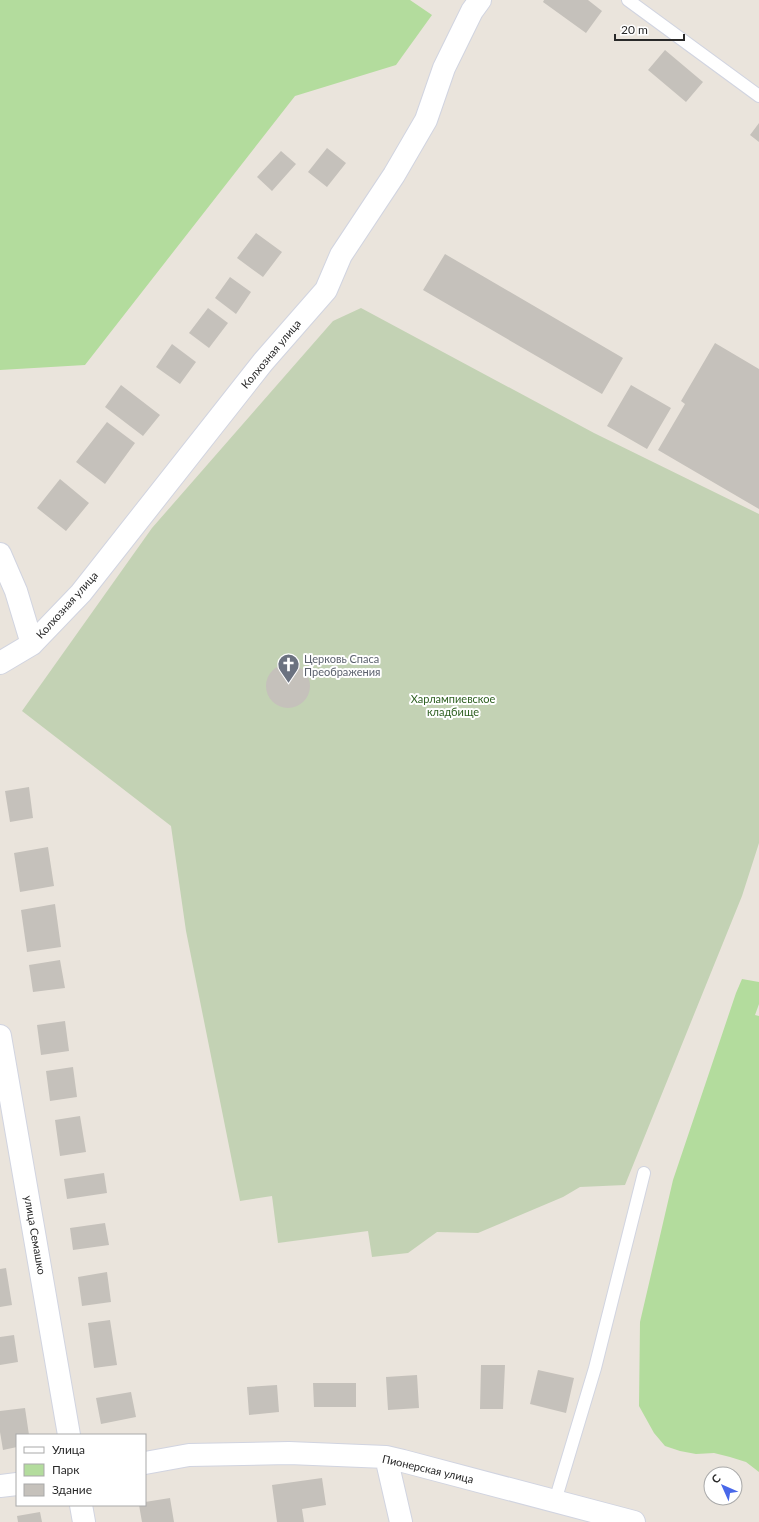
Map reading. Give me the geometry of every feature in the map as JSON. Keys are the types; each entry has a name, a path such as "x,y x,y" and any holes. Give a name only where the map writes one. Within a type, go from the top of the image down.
{"street":[{"name":"Колхозная улица","path":"0,663 32,644 81,593 263,362 326,290 341,255 394,175 426,120 444,68 472,11 480,0"},
{"path":"0,554 16,591 32,644"},
{"name":"улица Семашко","path":"0,1036 69,1434"},
{"name":"Пионерская улица","path":"146,1463 197,1455 290,1453 386,1457 634,1522"},
{"path":"386,1457 401,1522"},
{"path":"0,1486 16,1484"},
{"path":"81,1506 84,1522"}],"lane":[{"path":"628,0 759,96"},
{"path":"555,1501 595,1368 644,1173"}],"green space":[{"path":"0,0 410,0 432,15 396,65 295,96 85,365 0,370"},
{"name":"Харлампиевское кладбище","path":"361,308 594,433 759,514 759,843 742,896 625,1185 580,1187 563,1197 478,1233 437,1232 408,1253 372,1257 368,1231 278,1243 272,1196 240,1201 186,931 171,826 22,711 152,528 333,321"},
{"path":"742,979 759,982 759,1004 755,1015 759,1016 759,1472 746,1462 730,1457 714,1453 696,1454 665,1446 654,1433 639,1406 640,1322 673,1180"}],"building":[{"path":"544,0 588,0 602,11 586,33 543,2"},
{"path":"665,50 703,82 686,102 648,70"},
{"path":"759,123 759,142 750,135"},
{"path":"327,148 346,163 327,187 308,172"},
{"path":"281,151 296,164 272,191 257,177"},
{"path":"256,233 282,252 263,277 237,258"},
{"path":"445,254 623,358 602,394 423,290"},
{"path":"230,277 251,292 236,314 215,298"},
{"path":"208,308 228,323 209,348 189,333"},
{"path":"715,343 759,369 759,509 658,450 685,404 681,401"},
{"path":"172,344 196,362 180,384 156,367"},
{"path":"121,385 160,415 143,436 105,407"},
{"path":"631,385 671,408 647,449 607,426"},
{"path":"107,422 135,443 105,484 76,462"},
{"path":"60,479 89,503 66,531 37,508"},
{"name":"Церковь Спаса Преображения","path":"284,664 292,664 297,665 304,670 309,677 309,695 304,702 297,707 284,708 276,705 269,698 266,690 266,682 269,674 276,667"},
{"path":"29,787 33,818 10,822 5,791"},
{"path":"48,847 54,886 20,892 14,853"},
{"path":"55,904 61,947 27,952 21,910"},
{"path":"60,960 65,988 33,992 29,965"},
{"path":"65,1021 69,1051 41,1055 37,1025"},
{"path":"73,1067 77,1097 50,1101 46,1071"},
{"path":"80,1116 86,1152 60,1156 55,1120"},
{"path":"104,1173 107,1193 67,1199 64,1179"},
{"path":"105,1223 109,1245 73,1250 70,1228"},
{"path":"6,1268 12,1305 0,1307 0,1269"},
{"path":"107,1272 111,1302 82,1306 78,1277"},
{"path":"110,1320 117,1365 94,1368 88,1323"},
{"path":"14,1335 18,1362 0,1365 0,1337"},
{"path":"481,1365 505,1365 503,1409 480,1409"},
{"path":"538,1370 574,1378 566,1413 530,1404"},
{"path":"417,1375 419,1408 388,1410 386,1377"},
{"path":"313,1383 356,1383 356,1407 314,1407"},
{"path":"277,1385 279,1412 249,1415 247,1387"},
{"path":"131,1392 136,1417 101,1424 96,1398"},
{"path":"25,1408 29,1434 16,1434 16,1447 3,1450 0,1432 0,1411"},
{"path":"322,1478 326,1505 302,1509 304,1522 277,1522 272,1485"},
{"path":"170,1498 174,1522 142,1522 139,1506 146,1506 146,1502"},
{"path":"40,1512 42,1522 18,1522 17,1516"}],"place":[{"name":"Церковь Спаса Преображения","path":"288,684"}]}
